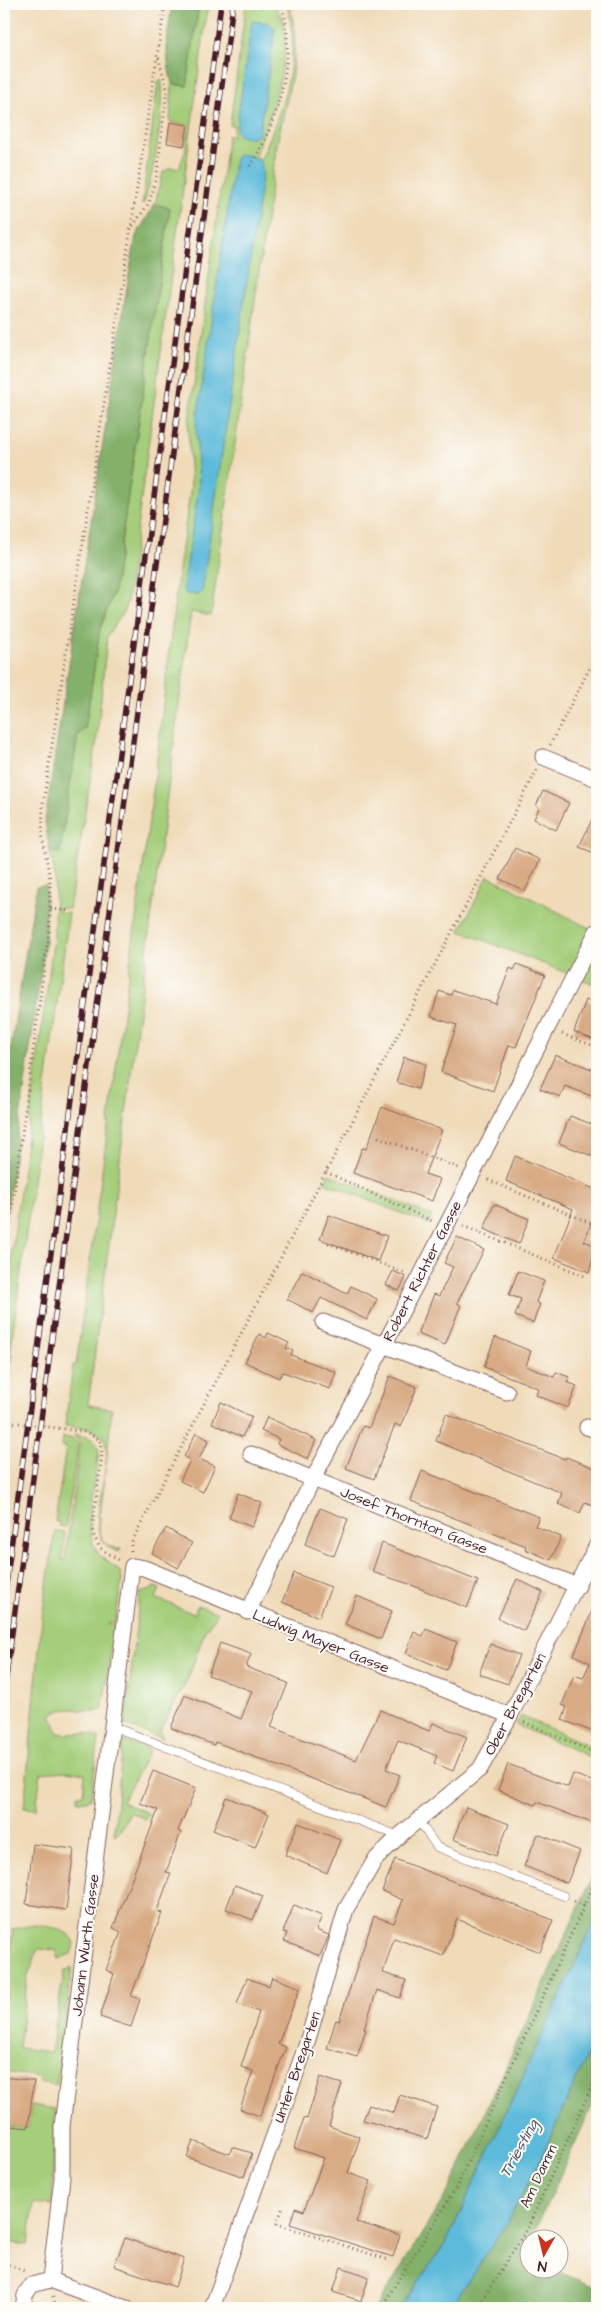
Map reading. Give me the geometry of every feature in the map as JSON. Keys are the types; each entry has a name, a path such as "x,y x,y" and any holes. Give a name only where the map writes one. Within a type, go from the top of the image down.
{"street":[{"path":"543,757 597,779"},
{"name":"Robert Richter Gasse","path":"248,1612 313,1479 419,1279 597,931"},
{"path":"324,1322 507,1392"},
{"name":"Josef Thornton Gasse","path":"250,1454 578,1586"},
{"name":"Ober Bregarten","path":"399,1836 480,1770 578,1586 597,1545"},
{"name":"Ludwig Mayer Gasse","path":"132,1566 144,1568 248,1612 510,1716"},
{"name":"Johann Wurth Gasse","path":"50,2280 62,2178 62,2126 132,1566"},
{"name":"Unter Bregarten","path":"212,2308 306,2046 346,1909 375,1860 399,1836"},
{"path":"23,2308 25,2295 32,2285 50,2280 126,2308"}],"lane":[{"path":"112,1726 399,1836"},
{"path":"418,1820 436,1847 564,1896"}],"path":[{"path":"4,1269 47,959 51,909 49,865 42,834 42,804 133,227 165,4"},
{"path":"250,166 261,151 282,84 288,35 286,18 281,4"},
{"path":"133,227 150,203 156,174 167,88 158,55"},
{"path":"4,1421 86,1432 97,1436 102,1444 102,1454 93,1523 94,1536 100,1548 105,1552 132,1566 131,1543 597,654"},
{"path":"51,909 69,911"},
{"path":"548,1028 597,1047"},
{"path":"378,1137 591,1223"},
{"path":"326,1172 446,1223 586,1276"},
{"path":"328,1244 419,1279"},
{"path":"510,1716 597,1754"},
{"path":"381,2308 457,2186 597,1877"},
{"name":"Am Damm","path":"477,2308 527,2229 597,2075"},
{"path":"282,2209 277,2224 389,2260"}],"green space":[{"path":"172,4 199,4 187,86 172,84 169,72 167,44"},
{"path":"199,4 208,4 127,602 124,612 107,636 97,739 69,909 58,908 58,912 69,913 10,1354 13,1355 12,1361 6,1360 4,1375 4,1310 54,937 55,876 50,852 60,852 78,734 85,729 100,629 114,591 170,208 155,204 163,172 170,168 179,168 185,152 188,125 170,122 172,84 187,86"},
{"path":"246,4 274,4 283,21 285,36 285,53 278,89 255,156 261,159 282,103 291,62 291,23 286,4 289,4 295,40 292,77 276,150 211,616 191,612 88,1405 112,1409 106,1460 104,1438 91,1429 65,1426 73,1365 76,1365 154,784 176,591 191,485 188,428 228,135 232,136 234,126 230,125"},
{"path":"161,80 162,105 158,141 147,192 142,205 158,82"},
{"path":"155,204 170,208 114,591 100,629 85,729 78,734 60,852 50,852 45,821 127,286 136,236"},
{"path":"488,876 597,932 597,985 460,931"},
{"path":"46,885 45,943 4,1230 4,1092 36,887"},
{"path":"329,1174 432,1216 428,1224 324,1182"},
{"path":"74,1435 91,1439 98,1448 99,1453 92,1490 90,1531 98,1553 121,1573 122,1580 115,1622 109,1622 108,1624 115,1625 102,1710 70,1709 51,1715 58,1733 85,1733 99,1738 91,1798 87,1801 78,1801 78,1795 83,1794 85,1774 66,1771 41,1773 36,1809 24,1808 42,1619 55,1530 65,1532 62,1560 65,1560 80,1443"},
{"path":"63,1437 74,1439 78,1444 66,1527 59,1526 59,1522 55,1522 66,1447 62,1446"},
{"path":"105,1471 99,1529 100,1502"},
{"path":"155,1587 160,1589 156,1598 194,1614 198,1605 218,1613 205,1631 188,1679 160,1731 163,1739 125,1725 140,1593"},
{"path":"521,1716 597,1749 597,1760 516,1725"},
{"path":"123,1741 147,1748 149,1751 122,1802 148,1813 145,1819 130,1812 120,1831 114,1835"},
{"path":"597,1867 597,1916 447,2241 400,2308 376,2308 452,2185"},
{"path":"35,1925 52,1927 63,1931 75,1943 71,1954 59,1959 56,1950 38,1949 27,1979 19,2048 51,2052 64,1972 72,1967 57,2085 40,2082 40,2077 4,2072 4,2010 13,1929"},
{"path":"597,2033 597,2095 535,2230 518,2230 518,2280 568,2280 568,2276 597,2288 597,2308 450,2308 507,2223 541,2158"},
{"path":"31,2105 55,2109 52,2205 34,2203 28,2245 4,2242 4,2125 28,2128"}],"water":[{"path":"252,21 269,23 275,29 259,134 253,138 240,136 236,130"},
{"path":"239,154 251,156 261,162 263,171 202,592 198,595 186,594 183,590 199,486 196,426 235,158"},
{"name":"Triesting","path":"597,1916 597,2033 541,2158 507,2223 450,2308 400,2308 447,2241"}],"building":[{"path":"170,122 188,125 184,146 167,143"},
{"path":"543,791 569,803 556,830 534,819 539,808 536,806"},
{"path":"597,809 597,854 579,847"},
{"path":"515,848 540,860 525,891 500,879"},
{"path":"517,964 545,975 516,1047 509,1045 493,1091 441,1072 457,1025 431,1017 439,991 451,995 453,990 496,1004 510,968 514,970"},
{"path":"586,1000 597,1004 597,1041 574,1032"},
{"path":"555,1055 597,1071 597,1098 565,1086 560,1097 540,1089"},
{"path":"404,1057 426,1064 418,1089 396,1082"},
{"path":"382,1107 442,1130 425,1174 440,1179 432,1201 353,1173 362,1148 366,1149"},
{"path":"570,1116 597,1126 597,1158 559,1143"},
{"path":"515,1156 597,1190 597,1209 584,1241 597,1246 589,1272 554,1258 573,1209 506,1181"},
{"path":"494,1204 529,1219 519,1244 484,1229"},
{"path":"329,1215 387,1236 378,1261 320,1239"},
{"path":"457,1237 484,1250 457,1303 461,1305 445,1345 418,1334 434,1294 439,1296 453,1267 444,1263"},
{"path":"302,1271 347,1294 351,1286 377,1299 367,1320 321,1298 313,1313 287,1299"},
{"path":"393,1271 406,1277 399,1291 386,1285"},
{"path":"518,1271 544,1281 536,1302 540,1304 533,1323 515,1316 521,1299 509,1295"},
{"path":"268,1333 289,1343 286,1348 293,1351 291,1355 336,1372 330,1389 283,1372 279,1378 245,1362 259,1334 266,1338"},
{"path":"495,1337 531,1351 526,1366 554,1377 556,1372 569,1377 567,1382 577,1386 568,1408 536,1395 538,1388 484,1367"},
{"path":"390,1376 417,1387 401,1427 395,1424 374,1479 346,1468 363,1426 369,1428"},
{"path":"221,1402 252,1417 242,1437 212,1423"},
{"path":"446,1414 565,1459 566,1457 597,1469 597,1507 585,1502 580,1513 558,1504 562,1493 436,1441"},
{"path":"267,1417 316,1440 308,1459 277,1444 279,1439 261,1431"},
{"path":"196,1433 209,1440 199,1459 215,1466 203,1492 180,1481 190,1460 184,1457"},
{"path":"422,1471 539,1517 535,1526 561,1537 551,1560 525,1549 526,1546 411,1501"},
{"path":"238,1493 262,1503 252,1527 229,1518"},
{"path":"320,1508 348,1519 334,1556 305,1544"},
{"path":"166,1528 192,1543 178,1568 152,1553"},
{"path":"382,1543 478,1581 467,1608 409,1584 372,1572"},
{"path":"294,1573 331,1587 319,1617 282,1602"},
{"path":"517,1579 543,1592 524,1631 498,1618"},
{"path":"357,1596 392,1611 381,1639 345,1624"},
{"path":"597,1599 597,1714 591,1731 562,1720 567,1707 562,1705 574,1675 583,1678 590,1663 574,1655"},
{"path":"426,1629 457,1642 446,1670 406,1653 414,1632 423,1636"},
{"path":"220,1643 251,1654 246,1667 288,1683 271,1727 356,1760 380,1710 429,1731 433,1723 467,1737 453,1771 434,1763 437,1756 398,1740 386,1769 400,1775 386,1807 215,1742 214,1745 171,1728 185,1695 241,1719 252,1691 208,1675"},
{"path":"490,1644 519,1655 508,1684 479,1674"},
{"path":"508,1764 568,1787 573,1774 597,1783 597,1825 537,1802 535,1805 498,1790"},
{"path":"153,1771 196,1788 178,1831 181,1832 166,1872 171,1873 157,1911 162,1913 131,1996 140,1999 131,2027 100,2017 114,1974 106,1970 121,1932 113,1928 158,1810 140,1803"},
{"path":"226,1797 269,1814 255,1847 213,1830"},
{"path":"466,1807 509,1824 496,1856 453,1839"},
{"path":"298,1823 340,1840 327,1873 285,1855"},
{"path":"538,1834 580,1851 567,1883 524,1866"},
{"path":"33,1844 74,1849 66,1910 26,1904"},
{"path":"395,1859 553,1920 540,1952 457,1919 443,1956 394,1938 383,1973 406,1980 400,1998 377,1990 357,2057 327,2048 336,2020 339,2021 374,1916 394,1923 403,1900 382,1891"},
{"path":"235,1885 263,1896 253,1920 226,1909"},
{"path":"294,1905 322,1916 316,1930 329,1935 320,1956 284,1941 287,1933 283,1932"},
{"path":"272,1977 300,1988 278,2044 286,2047 260,2116 240,2109 253,2071 241,2067 259,2012 237,2004 247,1978 269,1986"},
{"path":"4,2077 34,2081 28,2128 4,2125"},
{"path":"320,2077 342,2084 329,2126 360,2137 348,2173 371,2181 356,2222 400,2235 393,2257 290,2224 295,2208 304,2211 324,2158 294,2148 304,2118 307,2119"},
{"path":"400,2095 437,2107 427,2139 363,2120 369,2105 394,2113"},
{"path":"193,2141 230,2154 232,2147 252,2153 244,2177 187,2157"},
{"path":"125,2238 184,2259 175,2287 114,2266"},
{"path":"341,2267 369,2277 361,2301 333,2292"}],"railway":[{"path":"4,1599 221,4"},
{"path":"4,1692 233,4"}]}
